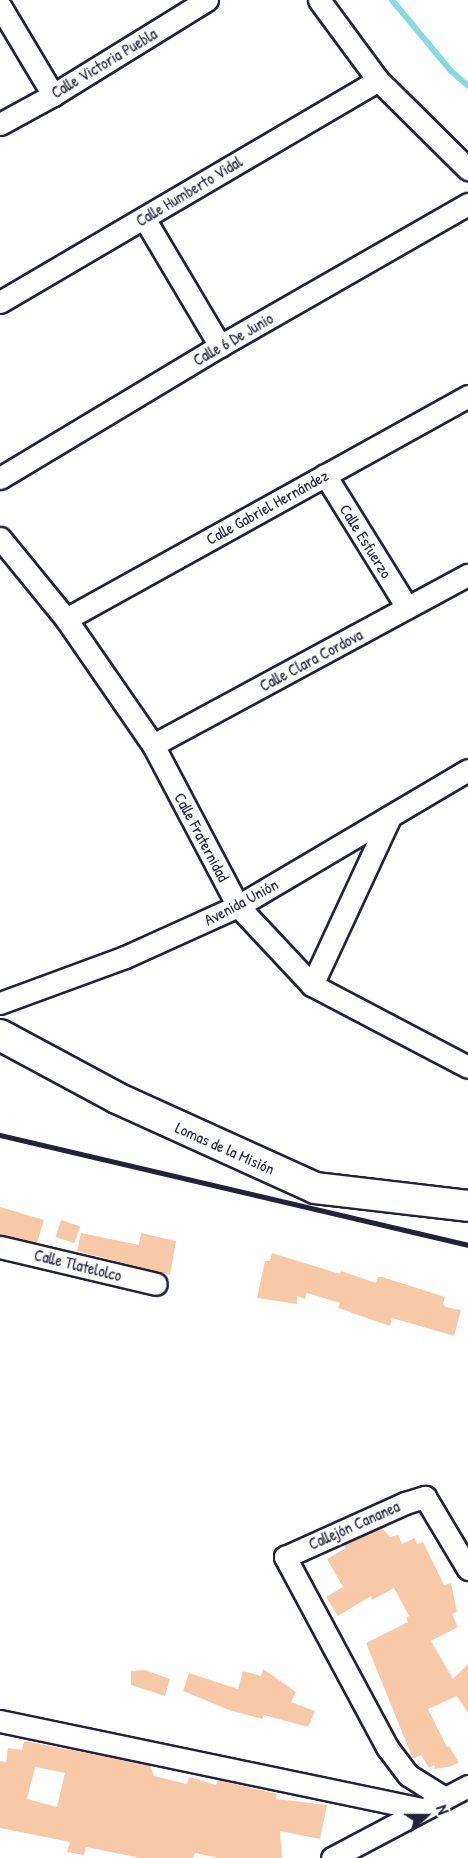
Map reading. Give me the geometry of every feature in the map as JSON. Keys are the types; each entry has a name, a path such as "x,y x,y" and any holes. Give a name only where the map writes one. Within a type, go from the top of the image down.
{"street":[{"name":"Calle Victoria Puebla","path":"0,124 53,95 207,0"},
{"path":"319,0 378,80 468,169"},
{"path":"0,6 53,95"},
{"name":"Calle Humberto Vidal","path":"0,302 378,80"},
{"name":"Calle 6 De Junio","path":"0,478 220,346 468,204"},
{"path":"144,218 220,346"},
{"name":"Calle Gabriel Hernández","path":"66,619 468,396"},
{"name":"Calle Esfuerzo","path":"325,475 407,608"},
{"name":"Calle Fraternidad","path":"0,538 66,619 153,745 238,906 312,985 468,1066"},
{"name":"Calle Clara Cordova","path":"153,745 468,574"},
{"name":"Avenida Unión","path":"0,1002 125,957 238,906 468,770"},
{"path":"312,985 390,817"},
{"name":"Lomas de la Misión","path":"0,1035 117,1098 315,1188 468,1206"},
{"name":"Calle Tlatelolco","path":"0,1247 156,1284"},
{"name":"Callejón Cananea","path":"443,1797 408,1775 387,1747 285,1557 405,1503 425,1497 461,1541"},
{"path":"461,1541 468,1569"},
{"path":"0,1722 422,1809"},
{"path":"332,1858 468,1785"}],"building":[{"path":"0,1207 44,1220 37,1243 0,1235"},
{"path":"61,1220 80,1226 74,1243 55,1237"},
{"path":"81,1233 139,1245 141,1233 176,1241 170,1275 77,1251"},
{"path":"272,1253 340,1274 341,1271 376,1283 378,1277 382,1277 445,1297 443,1304 446,1307 461,1310 454,1336 392,1318 390,1326 338,1308 340,1303 307,1293 305,1299 297,1296 297,1304 257,1298 265,1261 270,1261"},
{"path":"382,1528 390,1537 398,1535 402,1544 415,1538 417,1544 423,1542 444,1585 451,1583 457,1612 452,1614 458,1627 431,1641 453,1679 468,1664 468,1713 457,1696 428,1709 447,1747 449,1746 459,1763 448,1767 435,1769 434,1765 429,1768 421,1755 413,1759 366,1643 408,1622 406,1618 409,1616 394,1588 372,1600 371,1596 338,1616 326,1597 343,1587 327,1559 346,1548 344,1545"},
{"path":"263,1669 296,1692 291,1702 315,1711 308,1727 264,1715 262,1719 229,1710 183,1691 189,1673 238,1689 243,1671 261,1676"},
{"path":"145,1670 170,1679 165,1696 131,1685 131,1671"},
{"path":"24,1741 150,1765 154,1776 187,1784 189,1777 216,1785 218,1780 277,1794 276,1799 327,1805 320,1839 280,1831 282,1858 219,1858 195,1853 193,1858 140,1858 86,1847 84,1855 67,1852 70,1842 0,1828 0,1761 6,1762 8,1748 22,1750","holes":["35,1767 65,1773 57,1807 27,1799"]}],"waterway":[{"path":"392,0 451,71 468,86"}],"railway":[{"path":"0,1135 468,1245"}]}
